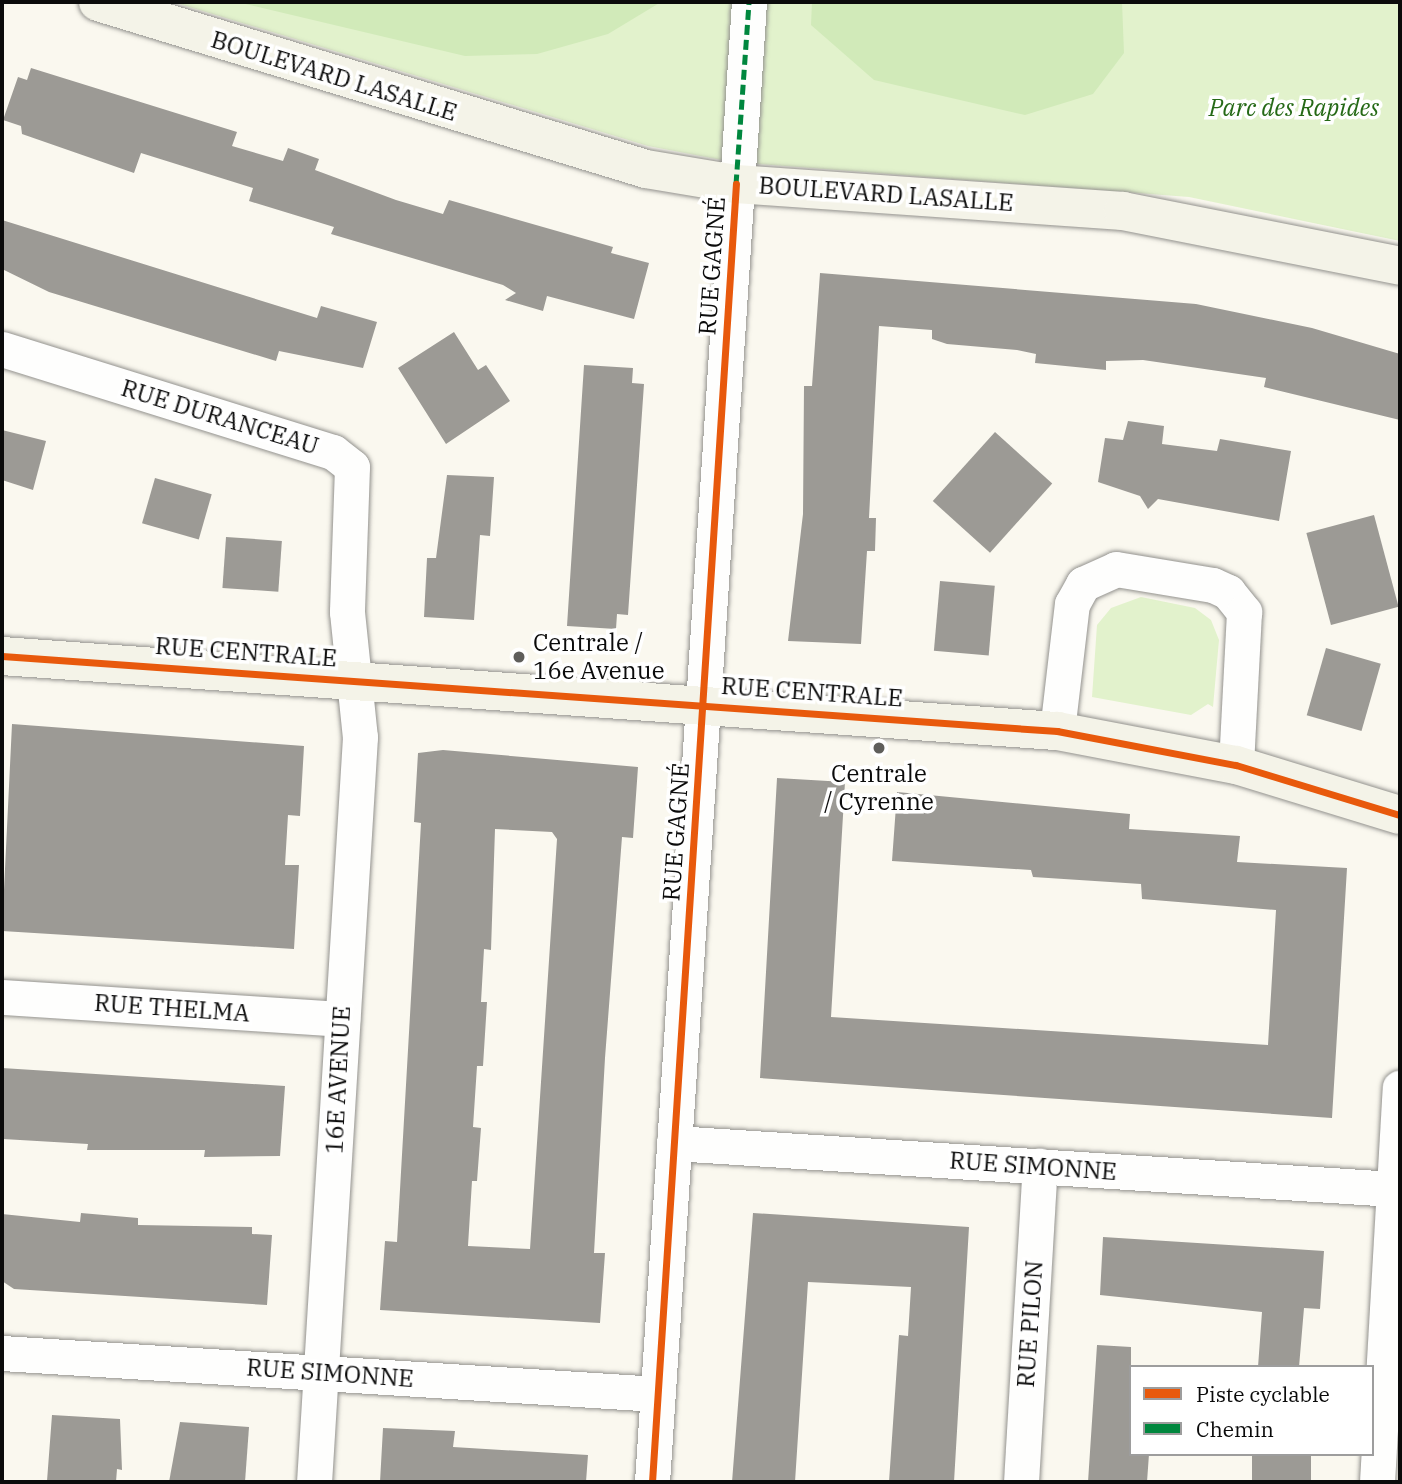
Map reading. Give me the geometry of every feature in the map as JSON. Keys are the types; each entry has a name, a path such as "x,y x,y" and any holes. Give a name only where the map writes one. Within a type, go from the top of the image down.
{"street":[{"name":"BOULEVARD LASALLE","path":"98,2 609,160 736,184 1123,211 1400,266"},
{"name":"RUE GAGNÉ","path":"652,1482 749,2"},
{"name":"RUE DURANCEAU","path":"2,349 333,452 352,467 347,612 355,679"},
{"path":"1057,731 1072,604 1083,584 1116,569 1213,585 1237,601 1245,620 1236,765"},
{"name":"RUE CENTRALE","path":"2,656 1057,731 1236,765 1400,815"},
{"name":"16E AVENUE","path":"314,1482 360,737 355,679"},
{"name":"RUE THELMA","path":"2,997 342,1019"},
{"path":"1377,1482 1400,1088"},
{"name":"RUE SIMONNE","path":"674,1143 1393,1189"},
{"name":"RUE PILON","path":"1021,1482 1040,1166"},
{"name":"RUE SIMONNE","path":"2,1353 657,1394"}],"green space":[{"name":"Parc des Rapides","path":"173,2 1400,2 1400,241 1189,197 732,162 648,146"},
{"path":"237,2 661,2 608,34 537,54 465,56"},
{"path":"812,2 1122,2 1124,53 1093,94 1025,115 874,80 811,25"},
{"path":"1141,597 1195,608 1211,620 1219,640 1213,707 1208,704 1191,715 1092,697 1097,625 1111,608"}],"building":[{"path":"31,68 237,132 232,146 283,161 288,148 319,159 315,170 396,200 443,214 449,200 613,247 611,253 649,263 634,319 547,296 543,311 505,300 516,293 503,285 331,234 334,227 249,201 253,188 141,153 134,173 22,134 21,126 3,120 18,77 27,80"},
{"path":"2,220 317,318 321,306 377,322 363,368 279,351 276,361 49,292 2,269"},
{"path":"820,273 1196,304 1312,328 1400,354 1400,420 1264,387 1266,378 1143,360 1106,361 1106,370 1035,363 1036,354 947,344 932,339 932,330 879,326 869,518 876,518 875,551 867,551 861,644 788,641 803,514 804,386 812,386"},
{"path":"454,332 478,370 486,365 510,401 446,444 398,368"},
{"path":"584,365 633,368 632,383 644,384 628,615 617,614 616,629 567,626"},
{"path":"1128,421 1164,426 1162,444 1217,451 1220,439 1291,451 1279,521 1158,499 1148,509 1140,496 1098,482 1105,438 1123,440"},
{"path":"2,430 46,441 33,490 2,480"},
{"path":"995,432 1052,484 990,553 933,501"},
{"path":"447,475 494,477 490,536 480,535 474,620 424,617 427,558 436,558"},
{"path":"155,478 212,494 199,539 142,523"},
{"path":"1374,515 1399,607 1331,625 1306,533"},
{"path":"226,537 282,541 278,592 222,588"},
{"path":"940,581 995,586 989,656 934,651"},
{"path":"1326,648 1381,664 1361,731 1307,715"},
{"path":"12,724 304,746 300,816 288,815 285,865 299,865 294,949 2,931"},
{"path":"443,750 638,767 633,838 622,837 605,1058 594,1253 605,1253 600,1323 380,1310 385,1241 397,1242 421,823 414,822 418,753","holes":["495,829 552,832 557,839 530,1249 468,1246 472,1181 477,1181 481,1128 473,1127 477,1066 483,1066 487,1002 481,1002 484,949 491,950"]},
{"path":"777,778 845,782 831,1017 1268,1045 1276,910 1142,899 1141,884 1033,877 1031,870 892,861 897,792 1130,814 1129,829 1240,836 1237,862 1347,868 1332,1118 760,1078"},
{"path":"2,1068 285,1086 280,1156 204,1157 205,1150 87,1150 88,1144 3,1139"},
{"path":"81,1213 138,1218 138,1225 252,1227 252,1234 272,1235 267,1305 14,1289 2,1281 2,1214 80,1222"},
{"path":"753,1213 969,1227 954,1482 889,1482 899,1335 908,1336 911,1287 808,1282 795,1482 732,1482"},
{"path":"1103,1237 1324,1251 1320,1309 1304,1308 1299,1365 1258,1365 1262,1312 1100,1295"},
{"path":"1097,1345 1131,1347 1129,1456 1149,1456 1147,1482 1088,1482"},
{"path":"52,1415 120,1419 122,1470 117,1469 116,1482 47,1481"},
{"path":"180,1422 249,1427 245,1482 169,1482"},
{"path":"383,1428 455,1431 453,1447 588,1455 586,1482 380,1482"},
{"path":"1252,1456 1311,1456 1311,1482 1252,1482"}],"marked path":[{"path":"736,184 749,2"}],"cycle path":[{"path":"652,1482 736,184"},
{"path":"2,656 1057,731 1236,765 1400,815"}],"place":[{"name":"Centrale / 16e Avenue","path":"519,657"},
{"name":"Centrale / Cyrenne","path":"879,748"}]}
